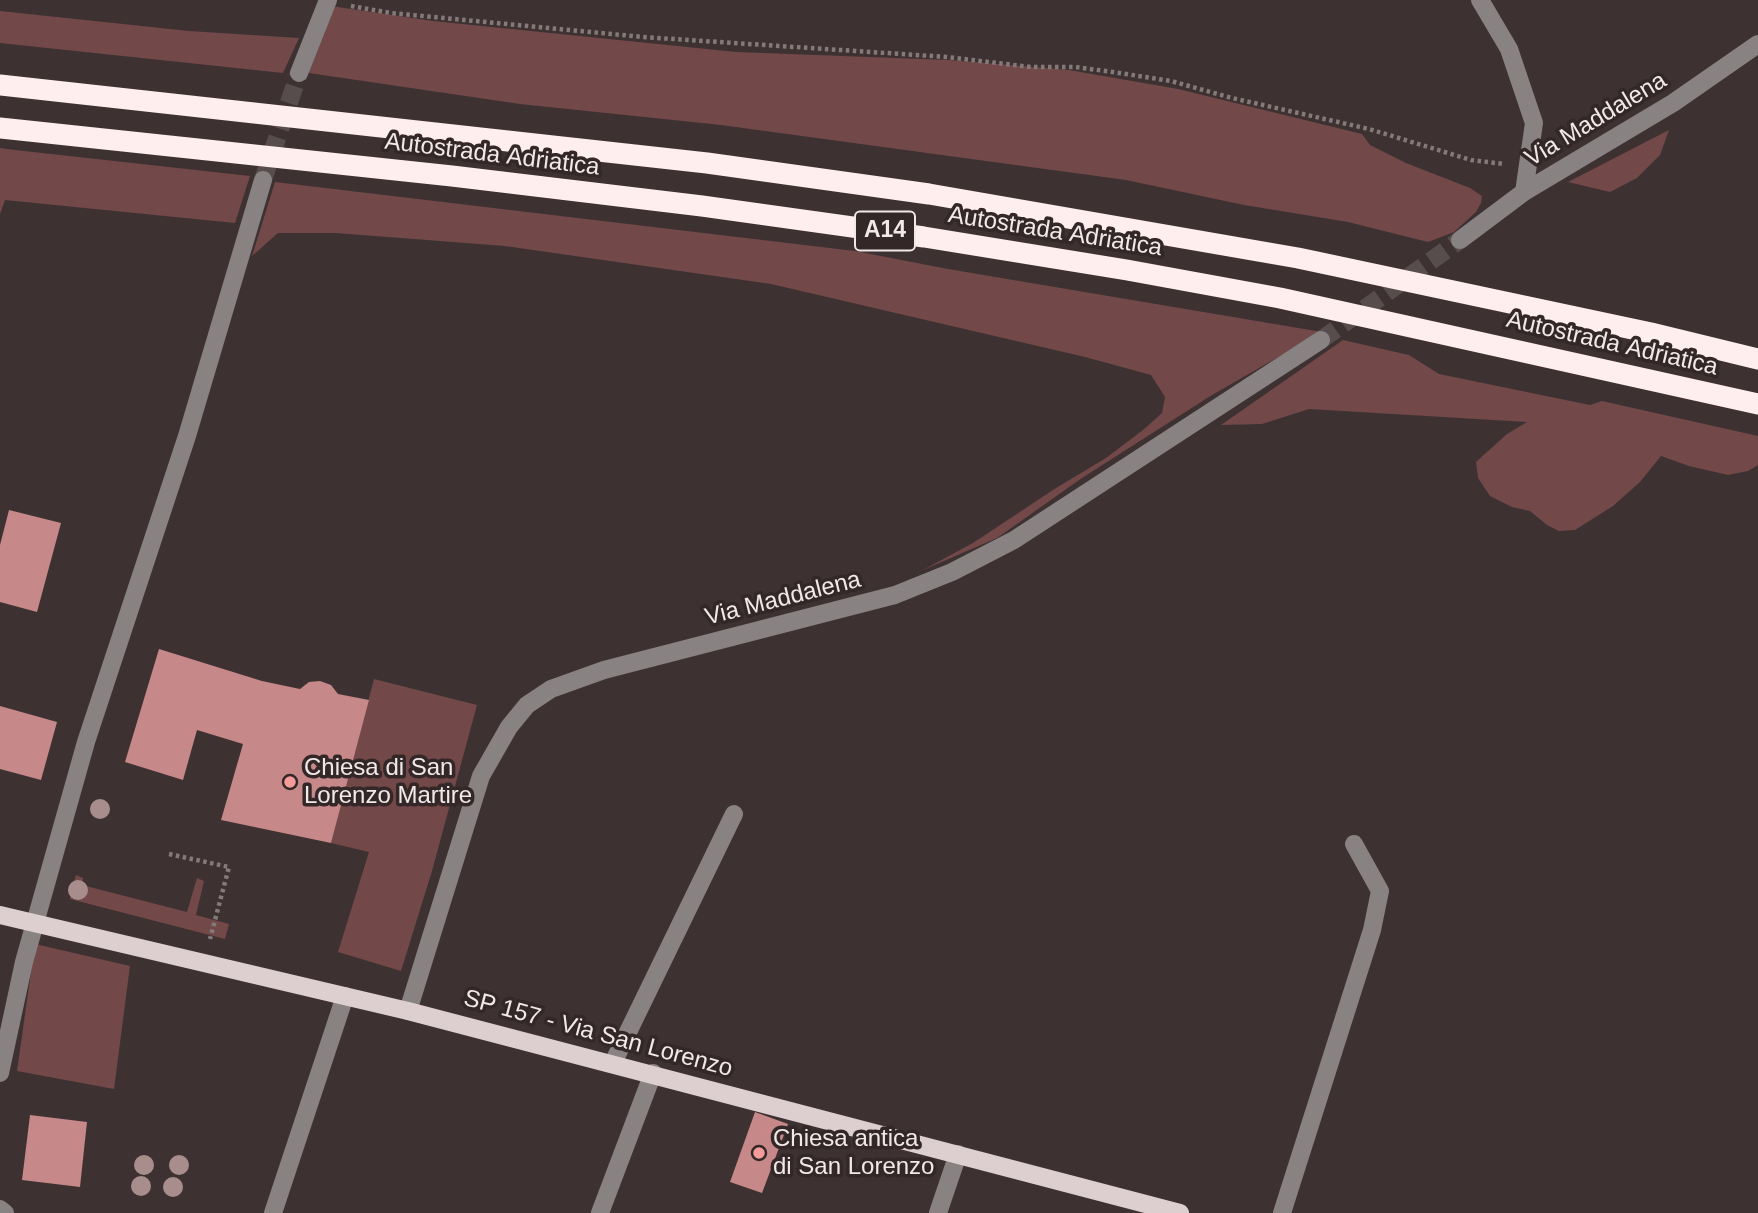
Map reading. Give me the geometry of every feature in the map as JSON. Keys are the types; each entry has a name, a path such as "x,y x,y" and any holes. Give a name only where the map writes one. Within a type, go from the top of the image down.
{"highway":[{"name":"Autostrada Adriatica","path":"0,85 707,163 929,194 1298,258 1651,333 1758,359"},
{"name":"Autostrada Adriatica","path":"0,128 452,176 924,237 1280,298 1758,404"}],"main road":[{"name":"SP 157 - Via San Lorenzo","path":"0,915 408,1011 1181,1213"}],"street":[{"path":"1480,0 1509,49 1534,123 1524,192"},
{"path":"299,73 334,1"},
{"name":"Via Maddalena","path":"1460,240 1524,192 1673,103 1758,44"},
{"path":"0,1073 24,962 86,742 187,436 263,180"},
{"name":"Via Maddalena","path":"408,1011 481,776 509,727 527,705 551,689 604,670 895,595 952,572 1014,540 1321,340"},
{"path":"613,1063 734,814"},
{"path":"1282,1213 1373,930 1380,891 1354,845"},
{"path":"273,1213 345,996"},
{"path":"600,1213 653,1073"},
{"path":"938,1213 958,1154"},
{"path":"0,1209 5,1213"}],"path":[{"path":"334,1 391,12 629,36 947,57 1114,72 1171,81 1231,98 1369,129 1471,160 1502,164 1529,161"},
{"path":"169,854 229,867 210,940"}],"shaded area":[{"path":"331,6 433,21 736,52 949,60 1069,70 1178,89 1362,134 1370,145 1406,163 1470,188 1482,196 1481,203 1476,212 1454,232 1428,242 1348,222 1244,205 1126,180 721,125 520,104 302,72"},
{"path":"0,11 189,31 299,38 283,73 0,43"},
{"path":"1669,130 1660,155 1637,178 1610,192 1568,182"},
{"path":"0,148 250,176 235,223 5,200 0,214"},
{"path":"275,182 855,251 1322,332 1212,395 1082,478 997,538 923,570 973,543 1106,458 1143,430 1162,413 1165,397 1151,375 1085,357 771,284 505,246 336,233 278,233 252,256"},
{"path":"1343,340 1409,355 1439,374 1590,405 1602,401 1758,436 1758,465 1748,471 1728,475 1661,456 1640,482 1613,506 1575,530 1559,531 1530,511 1512,507 1490,496 1478,478 1476,462 1507,434 1527,422 1309,409 1262,424 1221,425"},
{"path":"374,679 477,705 432,871 401,971 338,952 369,852 331,843"},
{"path":"76,875 83,878 82,885 187,912 197,878 204,881 196,915 229,924 225,939 70,899"},
{"path":"35,944 130,966 114,1089 17,1071"}],"building":[{"path":"9,510 61,523 37,612 0,602 0,545"},
{"name":"Chiesa di San Lorenzo Martire","path":"159,649 262,681 300,689 309,682 320,681 331,685 338,694 369,700 331,843 221,820 243,744 197,730 183,780 125,762"},
{"path":"0,706 57,722 41,780 0,769"},
{"name":"Chiesa antica di San Lorenzo","path":"755,1112 788,1124 762,1193 730,1182"},
{"path":"30,1115 87,1122 80,1187 22,1180"}],"tunnel":[{"path":"263,180 299,73"},
{"path":"1321,340 1460,240"}],"place":[{"name":"Chiesa di San Lorenzo Martire","path":"290,782"},
{"name":"Chiesa antica di San Lorenzo","path":"759,1153"}]}
